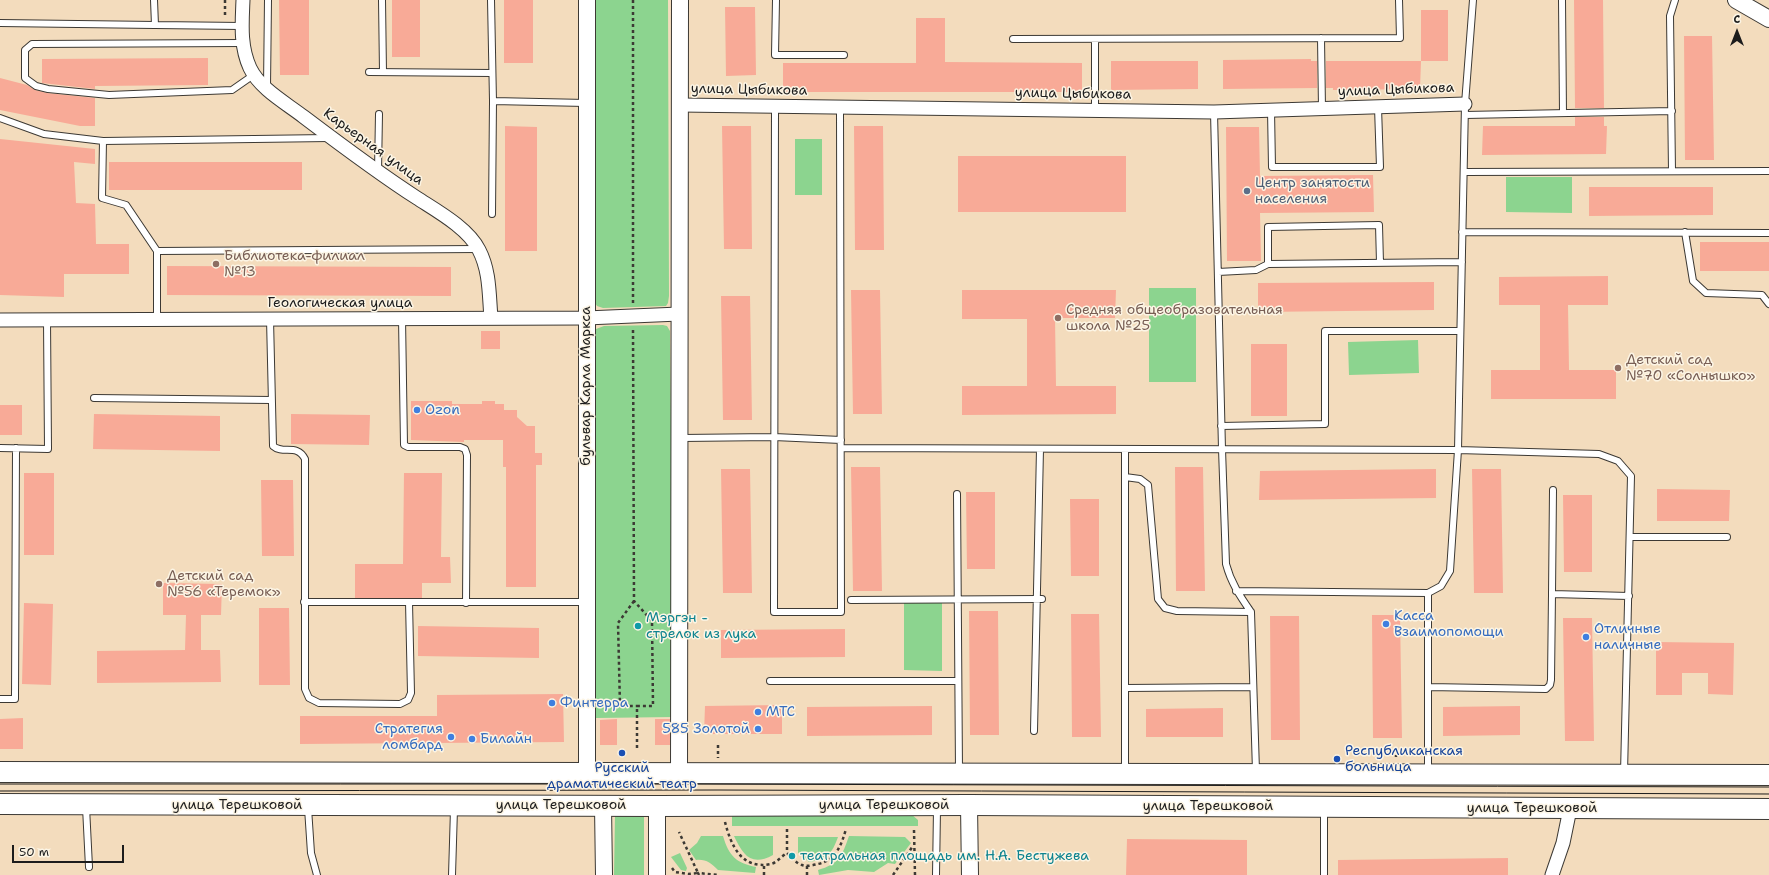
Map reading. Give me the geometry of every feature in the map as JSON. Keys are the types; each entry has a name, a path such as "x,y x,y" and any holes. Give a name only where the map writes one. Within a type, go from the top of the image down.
{"main road":[{"path":"0,772 718,772 1256,775 1768,772"},
{"path":"964,773 969,805"},
{"name":"улица Терешковой","path":"0,804 603,806 969,805 1769,809"}],"street":[{"name":"Карьерная улица","path":"243,0 242,43 251,69 266,89 378,173 446,217 466,235 478,249 486,267 489,284 491,318"},
{"name":"бульвар Карла Маркса","path":"587,0 587,772"},
{"path":"679,772 680,0"},
{"path":"1736,0 1769,19"},
{"name":"улица Цыбикова","path":"680,105 1214,112 1378,107 1465,110"},
{"name":"Геологическая улица","path":"0,320 586,318 679,314"},
{"path":"969,805 970,875"},
{"path":"603,806 604,875"},
{"path":"657,806 657,875"},
{"path":"1552,875 1563,843 1570,809"}],"lane":[{"path":"154,0 155,24"},
{"path":"266,89 268,0"},
{"path":"382,0 383,72"},
{"path":"491,0 493,101 492,214"},
{"path":"776,0 775,55 844,55"},
{"path":"1013,39 1400,38 1399,0"},
{"path":"1236,591 1428,592 1441,586 1450,571 1458,450 1465,110 1474,0"},
{"path":"1562,0 1563,113"},
{"path":"1672,171 1670,16 1675,0"},
{"path":"0,23 242,26"},
{"path":"1321,38 1322,109"},
{"path":"1095,39 1095,110"},
{"path":"242,43 32,44 25,50 25,73 26,78 36,86 48,89 109,95 232,90 255,74"},
{"path":"369,72 492,73"},
{"path":"493,101 586,103"},
{"path":"775,106 774,612 841,612 840,107"},
{"path":"1271,110 1272,168 1380,167 1378,107"},
{"path":"1465,110 1563,113 1672,111"},
{"path":"1214,112 1221,426 1226,564 1230,579 1236,591 1251,612 1256,775"},
{"path":"378,173 379,114"},
{"path":"0,118 44,134 103,141 332,138"},
{"path":"103,141 102,198 126,205 157,251 157,320"},
{"path":"1464,172 1769,171"},
{"path":"1268,264 1268,226 1379,225 1380,263"},
{"path":"1462,232 1685,232 1769,234"},
{"path":"1685,232 1693,281 1706,293 1762,295 1769,304"},
{"path":"157,251 478,249"},
{"path":"1218,272 1256,270 1268,264 1462,262"},
{"path":"402,318 404,445 408,447 460,447 465,449 467,455 466,603"},
{"path":"270,319 272,446 276,448 296,450 302,453 305,459 305,689 309,698 319,703 400,704 408,700 411,693 409,602"},
{"path":"0,448 48,449 47,320"},
{"path":"1221,426 1325,424 1325,331 1460,331"},
{"path":"94,398 271,400"},
{"path":"679,438 774,437 841,440"},
{"path":"0,699 15,699 16,448"},
{"path":"841,448 1458,450 1599,454 1618,461 1631,476 1624,774"},
{"path":"1034,732 1039,599 1040,449"},
{"path":"1125,449 1125,774"},
{"path":"1125,477 1140,479 1148,485 1158,599 1165,608 1177,611 1251,612"},
{"path":"1428,687 1546,689 1550,685 1552,680 1553,490"},
{"path":"958,494 958,681 964,773"},
{"path":"1630,538 1727,538"},
{"path":"1428,592 1428,774"},
{"path":"1552,594 1629,596"},
{"path":"851,600 1039,599"},
{"path":"304,602 587,602"},
{"path":"770,681 958,681"},
{"path":"1125,688 1253,687"},
{"path":"86,805 89,867"},
{"path":"307,805 311,853 317,875"},
{"path":"452,875 454,805"},
{"path":"936,875 937,805"},
{"path":"1324,807 1324,875"}],"path":[{"path":"225,0 226,25"},
{"path":"633,0 634,601 618,623 620,706 653,706 652,621 634,601"},
{"path":"637,706 637,749"},
{"path":"718,746 718,772"},
{"path":"720,806 734,848 742,857 754,863 772,864 787,853"},
{"path":"787,829 787,853 801,865 826,862 836,855 841,846 846,829"},
{"path":"914,830 915,875"},
{"path":"679,832 697,874"},
{"path":"893,875 914,845"},
{"path":"669,864 675,872 719,875"},
{"path":"764,864 764,875"},
{"path":"807,865 807,875"}],"green space":[{"path":"595,0 668,0 669,296 666,306 603,308 597,306 595,303"},
{"path":"795,139 822,139 822,195 795,195"},
{"path":"1506,177 1572,177 1572,213 1506,212"},
{"path":"1149,288 1196,288 1196,382 1149,382"},
{"path":"604,326 667,326 670,331 674,717 596,718 594,335 596,329"},
{"path":"1418,340 1419,373 1349,375 1348,342"},
{"path":"904,600 942,600 942,671 904,670"},
{"path":"732,814 911,814 918,820 918,826 732,826"},
{"path":"615,815 644,815 644,875 614,875"},
{"path":"701,836 723,836 728,849 734,858 738,861 756,867 755,873 718,870 708,862 696,860 689,850 697,843"},
{"path":"734,836 773,836 773,855 759,860 753,859 744,854"},
{"path":"849,836 905,837 911,843 895,864 888,863 874,872 848,870 819,875 818,870 831,865 839,858"},
{"path":"798,837 838,837 828,855 809,862 798,853"},
{"path":"680,853 687,868 686,871 681,870 671,857"}],"building":[{"path":"279,0 309,0 309,75 280,75"},
{"path":"392,0 420,0 420,57 392,57"},
{"path":"504,0 533,0 533,63 504,63"},
{"path":"1574,0 1603,0 1604,108 1575,108"},
{"path":"725,7 755,7 756,75 726,76"},
{"path":"1421,10 1448,10 1448,61 1421,61"},
{"path":"916,18 945,18 945,62 1082,63 1082,92 783,92 783,63 916,63"},
{"path":"1684,36 1712,36 1714,160 1685,160"},
{"path":"208,58 208,85 95,86 95,89 42,83 42,59"},
{"path":"1311,59 1311,61 1317,61 1317,88 1223,89 1223,60"},
{"path":"1111,61 1198,61 1198,89 1111,90"},
{"path":"1326,61 1421,61 1420,89 1333,90 1333,88 1326,88"},
{"path":"0,78 27,85 35,90 47,93 95,98 95,126 80,126 0,110"},
{"path":"1575,117 1604,117 1604,126 1607,126 1606,154 1482,155 1483,126 1575,126"},
{"path":"505,126 537,127 537,251 505,251"},
{"path":"722,126 751,126 752,249 724,249"},
{"path":"854,126 883,126 884,250 855,250"},
{"path":"1226,127 1259,127 1260,176 1373,175 1374,212 1260,213 1261,261 1227,261"},
{"path":"0,139 95,149 95,164 74,162 76,203 95,204 96,244 129,244 129,274 64,274 64,297 0,295"},
{"path":"958,156 1126,156 1126,212 958,212"},
{"path":"109,162 302,162 302,190 109,190"},
{"path":"1589,187 1713,187 1713,215 1589,216"},
{"path":"1700,242 1769,242 1769,271 1700,271"},
{"path":"167,266 451,267 451,296 167,295"},
{"path":"1608,276 1608,305 1568,305 1569,370 1616,370 1616,399 1491,399 1491,370 1540,370 1540,305 1499,305 1499,277"},
{"path":"1434,282 1434,310 1258,312 1258,283"},
{"path":"851,290 880,290 882,414 853,414"},
{"path":"962,290 1116,290 1115,318 1055,318 1056,386 1116,386 1116,414 962,415 962,386 1027,386 1027,319 962,319"},
{"path":"721,296 750,296 752,420 723,420"},
{"path":"481,331 500,331 500,349 481,349"},
{"path":"1251,344 1287,344 1287,416 1251,416"},
{"path":"411,401 452,401 452,404 482,404 482,401 495,401 495,404 504,404 504,410 517,410 517,417 527,426 535,426 535,453 542,453 542,465 536,465 536,587 506,587 506,467 503,467 503,440 464,440 464,442 411,440"},
{"path":"0,405 22,405 22,435 0,435"},
{"path":"94,414 220,416 220,451 93,449"},
{"path":"291,414 370,415 369,445 291,444"},
{"path":"851,467 880,467 882,591 853,591"},
{"path":"1175,467 1203,467 1205,591 1176,591"},
{"path":"721,469 750,469 752,593 723,593"},
{"path":"1436,469 1436,498 1259,500 1260,471"},
{"path":"1472,469 1501,469 1503,593 1474,593"},
{"path":"24,473 54,473 54,555 24,555"},
{"path":"404,473 442,473 441,557 450,557 451,583 422,583 422,598 355,598 355,564 403,564"},
{"path":"261,480 293,480 294,556 262,556"},
{"path":"1657,489 1730,490 1729,521 1657,521"},
{"path":"966,492 995,492 995,569 967,569"},
{"path":"1563,495 1592,495 1592,572 1564,572"},
{"path":"1070,499 1099,499 1099,576 1071,576"},
{"path":"163,583 222,584 221,615 201,615 201,650 220,650 221,682 97,683 97,651 185,650 186,615 163,615"},
{"path":"24,603 53,604 51,685 22,684"},
{"path":"259,608 289,608 290,685 259,685"},
{"path":"969,611 998,611 999,735 970,735"},
{"path":"1071,614 1099,614 1101,737 1072,737"},
{"path":"1372,615 1400,615 1402,738 1373,738"},
{"path":"1270,616 1299,616 1300,740 1271,740"},
{"path":"1563,618 1592,618 1594,741 1565,741"},
{"path":"418,626 539,628 539,658 418,656"},
{"path":"845,629 845,657 721,658 721,630"},
{"path":"1656,642 1734,643 1733,695 1708,694 1708,673 1682,673 1682,695 1656,695"},
{"path":"563,694 564,742 300,744 300,716 437,716 437,695"},
{"path":"782,705 782,734 704,734 705,706"},
{"path":"932,706 932,735 807,736 807,707"},
{"path":"1520,706 1520,735 1443,736 1443,707"},
{"path":"1223,708 1223,737 1146,737 1146,709"},
{"path":"23,718 23,749 0,749 0,719"},
{"path":"617,719 617,745 600,745 600,720"},
{"path":"655,719 670,719 670,745 655,745"},
{"path":"1127,839 1247,840 1247,875 1126,875"},
{"path":"1508,858 1508,875 1338,875 1338,860"}],"tram line":[{"path":"0,784 1769,787"},
{"path":"0,791 719,790 1769,794"}],"place":[{"name":"Центр занятости населения","path":"1247,191"},
{"name":"Библиотека-филиал №13","path":"216,264"},
{"name":"Средняя общеобразовательная школа №25","path":"1058,318"},
{"name":"Детский сад №70 «Солнышко»","path":"1618,368"},
{"name":"Ozon","path":"417,410"},
{"name":"Детский сад №56 «Теремок»","path":"159,584"},
{"name":"Касса Взаимопомощи","path":"1386,624"},
{"name":"Мэргэн - стрелок из лука","path":"638,626"},
{"name":"Отличные наличные","path":"1586,637"},
{"name":"Финтерра","path":"552,703"},
{"name":"МТС","path":"758,712"},
{"name":"585 Золотой","path":"758,729"},
{"name":"Стратегия ломбард","path":"451,737"},
{"name":"Билайн","path":"472,739"},
{"name":"Русский драматический театр","path":"622,753"},
{"name":"Республиканская больница","path":"1337,759"},
{"name":"театральная площадь им. Н.А. Бестужева","path":"792,856"}]}
